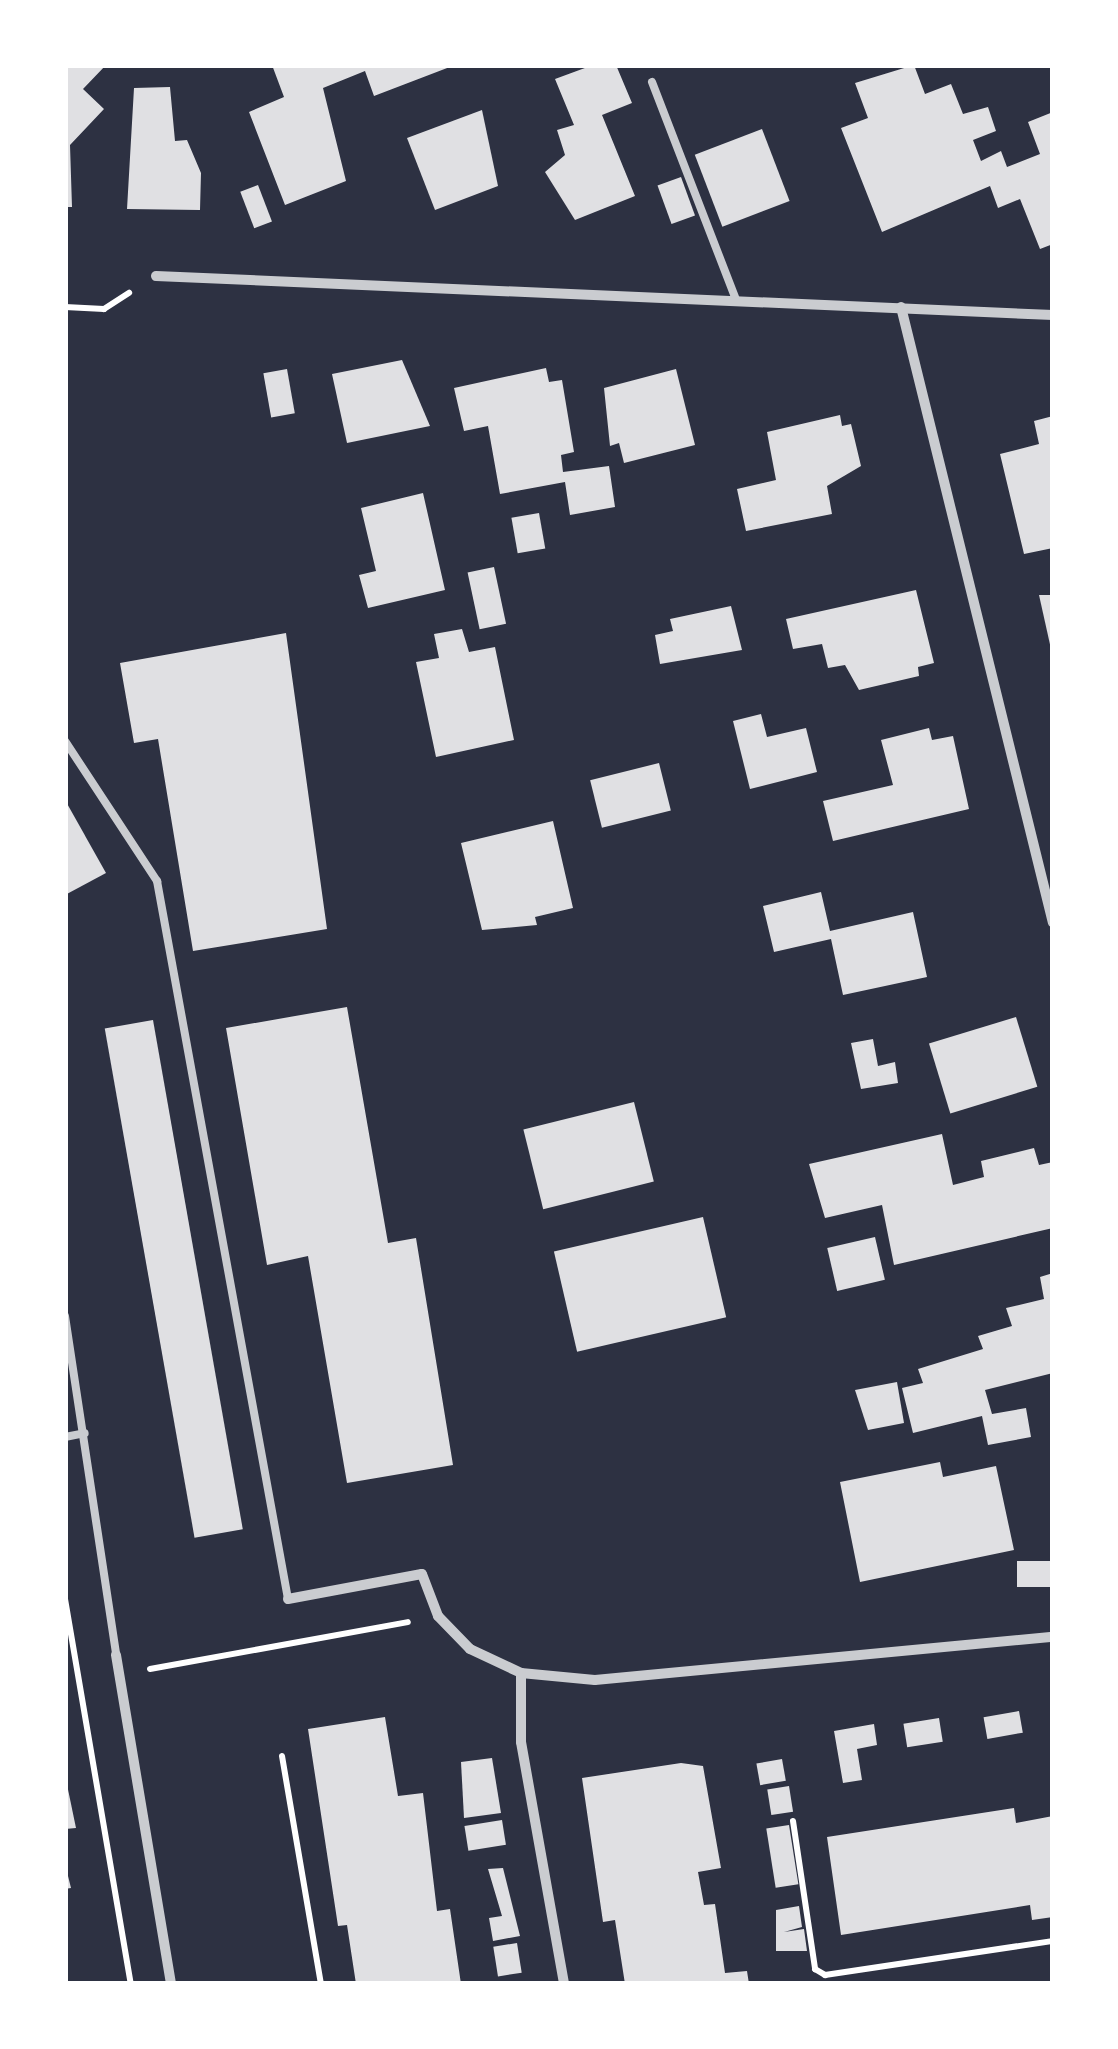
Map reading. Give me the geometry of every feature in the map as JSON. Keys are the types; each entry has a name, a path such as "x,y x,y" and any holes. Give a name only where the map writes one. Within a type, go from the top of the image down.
{"street":[{"path":"156,276 1053,316"},
{"path":"902,307 1053,922"},
{"path":"288,1599 422,1574 438,1616 470,1649 521,1673 595,1680 1053,1637"},
{"path":"116,1655 171,1984"},
{"path":"521,1673 521,1742 564,1984"}],"lane":[{"path":"652,82 736,300"},
{"path":"65,740 157,881 288,1599"},
{"path":"65,1316 116,1655"},
{"path":"65,1437 85,1434"}],"path":[{"path":"65,307 104,309 156,276"},
{"path":"65,1600 131,1984"},
{"path":"80,1682 438,1616"},
{"path":"282,1756 321,1984"},
{"path":"794,1821 815,1969 826,1980 1053,1941"}],"building":[{"path":"65,65 106,65 83,89 104,109 70,145 72,207 65,207"},
{"path":"272,65 455,65 374,96 365,71 323,88 346,181 285,205 249,112 284,97"},
{"path":"593,65 616,65 632,103 602,115 635,196 575,220 545,172 565,155 557,130 574,125 555,79"},
{"path":"914,65 925,94 951,84 963,114 988,107 996,131 973,140 981,161 1001,151 1007,167 1040,154 1028,122 1053,112 1053,244 1040,249 1020,199 998,208 990,186 882,232 841,128 868,118 855,83"},
{"path":"170,87 175,141 187,140 201,173 200,210 127,209 134,88"},
{"path":"482,110 498,186 435,210 407,138"},
{"path":"762,129 790,201 722,227 695,155"},
{"path":"681,177 695,216 672,224 658,186"},
{"path":"258,185 272,221 254,228 240,192"},
{"path":"402,360 430,426 347,443 332,374"},
{"path":"546,368 549,382 562,380 574,452 561,455 563,472 609,466 615,507 570,515 565,482 500,494 488,426 464,431 454,388"},
{"path":"287,369 295,413 271,417 263,373"},
{"path":"676,369 695,445 624,463 619,443 610,446 604,388"},
{"path":"840,415 842,426 851,424 861,466 827,486 832,514 746,531 737,489 776,480 767,432"},
{"path":"1053,416 1053,548 1024,554 1000,454 1039,444 1034,421"},
{"path":"423,493 445,590 368,608 359,575 376,571 361,508"},
{"path":"539,513 545,548 518,553 511,518"},
{"path":"494,567 506,624 480,629 468,573"},
{"path":"916,590 934,663 918,667 919,676 859,690 845,665 828,668 822,644 793,649 786,619"},
{"path":"1039,595 1053,595 1053,649 1051,649"},
{"path":"731,606 742,650 660,664 655,635 673,631 670,619"},
{"path":"462,629 469,652 495,647 514,740 436,757 416,662 439,658 434,634"},
{"path":"286,633 327,929 193,951 158,739 134,743 120,663"},
{"path":"761,714 767,737 806,728 817,772 750,789 733,721"},
{"path":"929,728 932,740 953,736 969,809 833,841 823,801 893,785 881,740"},
{"path":"659,763 671,811 602,828 590,780"},
{"path":"65,800 106,873 65,895"},
{"path":"553,821 573,908 535,917 537,925 482,930 461,843"},
{"path":"821,892 830,931 913,912 927,977 843,995 831,939 774,952 763,906"},
{"path":"347,1007 388,1243 416,1238 453,1465 347,1483 308,1256 267,1265 226,1028"},
{"path":"1016,1017 1037,1087 950,1113 929,1044"},
{"path":"153,1020 243,1529 195,1538 105,1029"},
{"path":"873,1039 878,1066 895,1062 898,1083 861,1089 851,1043"},
{"path":"634,1102 654,1182 543,1209 523,1130"},
{"path":"942,1134 953,1185 984,1177 981,1161 1034,1148 1039,1165 1053,1162 1053,1228 894,1265 882,1205 825,1218 809,1164"},
{"path":"703,1217 726,1317 577,1352 554,1251"},
{"path":"875,1237 885,1280 837,1291 827,1248"},
{"path":"1053,1273 1053,1373 985,1390 992,1414 1026,1408 1031,1437 988,1445 982,1416 913,1433 902,1388 923,1383 918,1369 983,1349 978,1336 1012,1326 1006,1308 1044,1299 1040,1277"},
{"path":"897,1382 904,1423 868,1430 855,1390"},
{"path":"940,1462 943,1477 996,1466 1014,1550 860,1582 840,1482"},
{"path":"1017,1561 1053,1561 1053,1587 1017,1587"},
{"path":"1019,1711 1023,1733 987,1739 984,1717"},
{"path":"385,1717 398,1796 423,1793 437,1911 450,1909 461,1984 356,1984 347,1925 338,1926 308,1729"},
{"path":"939,1718 943,1742 907,1747 903,1724"},
{"path":"874,1724 877,1745 857,1749 862,1780 843,1783 834,1731"},
{"path":"492,1758 501,1813 464,1818 461,1762"},
{"path":"782,1759 786,1781 760,1785 756,1764"},
{"path":"681,1763 703,1766 721,1868 698,1872 704,1905 715,1904 725,1973 747,1971 749,1984 625,1984 615,1920 603,1922 582,1778"},
{"path":"65,1775 76,1828 65,1829"},
{"path":"789,1786 793,1812 771,1815 767,1789"},
{"path":"1014,1808 1016,1823 1053,1816 1053,1917 1032,1920 1030,1905 841,1935 827,1837"},
{"path":"502,1820 506,1845 468,1851 464,1826"},
{"path":"789,1825 798,1884 776,1888 766,1829"},
{"path":"65,1864 71,1888 65,1889"},
{"path":"503,1868 520,1936 493,1941 489,1918 502,1916 488,1869"},
{"path":"799,1906 802,1927 784,1932 804,1929 807,1951 776,1951 776,1910"},
{"path":"517,1943 522,1973 498,1976 493,1947"}]}
